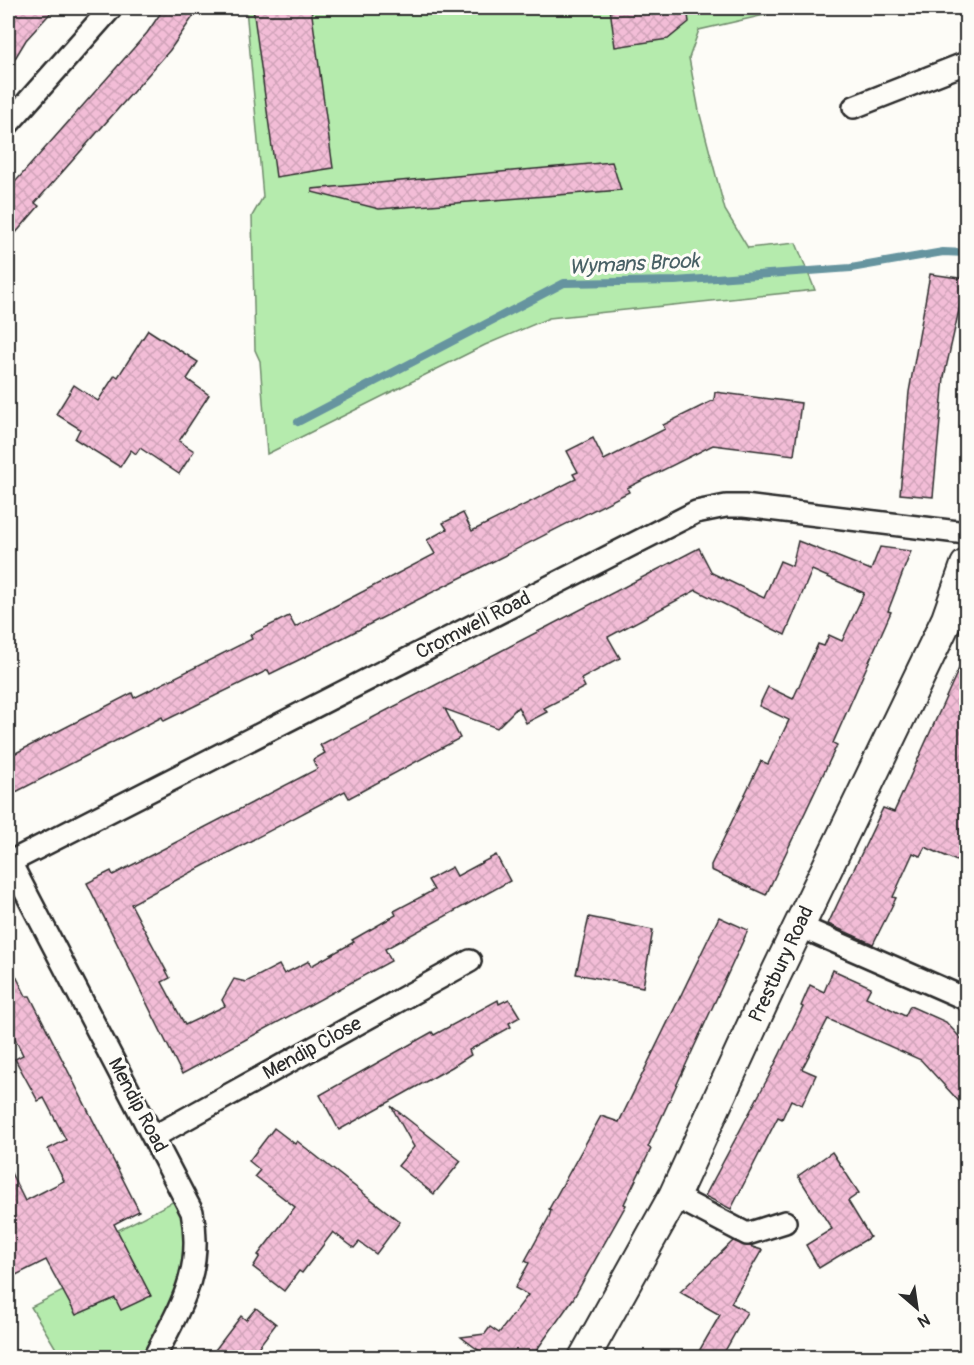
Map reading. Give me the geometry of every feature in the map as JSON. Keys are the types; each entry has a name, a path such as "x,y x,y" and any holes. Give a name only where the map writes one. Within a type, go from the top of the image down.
{"main road":[{"name":"Prestbury Road","path":"584,1358 674,1196 799,926 947,619 966,565"}],"street":[{"path":"8,124 111,8"},
{"path":"854,107 966,63"},
{"name":"Cromwell Road","path":"9,862 696,512 718,507 744,506 966,533"},
{"name":"Mendip Road","path":"9,862 155,1136 192,1212 195,1257 186,1296 154,1358"},
{"path":"799,926 938,984 966,999"},
{"name":"Mendip Close","path":"155,1136 470,961"},
{"path":"674,1196 747,1234 785,1222"}],"green space":[{"path":"246,8 795,8 699,30 689,58 699,111 725,210 748,248 796,243 815,290 549,318 485,345 267,454 260,361 255,350 252,216 263,197"},
{"path":"184,1196 196,1257 154,1357 61,1357 31,1307 63,1291 95,1242"}],"building":[{"path":"8,8 55,8 26,40 8,70"},
{"path":"164,8 199,8 170,50 35,203 39,206 8,242 8,190 147,33"},
{"path":"253,8 311,8 333,168 276,177"},
{"path":"610,8 687,8 689,22 668,39 615,47"},
{"path":"612,162 621,190 379,209 312,192 312,189"},
{"path":"930,274 966,279 944,377 933,497 900,494 909,392"},
{"path":"148,330 198,362 187,379 209,395 179,441 194,451 179,474 140,448 136,454 131,450 120,467 75,439 80,429 56,414 74,385 98,401 115,375 118,377"},
{"path":"715,392 801,403 794,455 713,445 627,488 629,492 315,652 270,674 268,670 164,721 162,717 8,796 8,757 132,693 134,698 252,639 250,635 289,616 295,627 435,554 427,540 447,529 443,523 463,513 472,531 576,479 573,474 578,472 567,451 593,438 604,460 665,429 663,425 714,400"},
{"path":"798,541 871,570 880,547 911,551 888,611 891,612 833,743 837,745 766,895 711,870 711,865 761,761 768,764 789,720 759,706 768,687 793,699 818,644 824,646 829,635 842,641 864,593 812,570 785,635 696,590 608,637 620,658 581,679 585,687 544,708 547,712 526,723 518,707 497,728 445,709 460,738 349,798 345,791 131,904 170,978 162,982 185,1025 225,1006 222,1000 234,979 246,982 279,965 284,974 309,961 311,966 354,942 352,940 396,915 394,911 434,890 428,880 452,867 457,876 496,855 510,881 385,949 391,961 182,1074 87,883 111,871 113,875 317,769 313,760 325,753 320,745 699,548 712,573 764,598 780,561 792,566"},
{"path":"966,653 966,865 925,847 920,856 913,853 893,897 896,898 873,944 828,924 883,808 894,812"},
{"path":"589,917 653,930 643,987 576,974"},
{"path":"719,917 748,930 648,1147 651,1149 624,1204 626,1205 573,1299 531,1358 489,1358 461,1337 485,1334 490,1327 499,1333 528,1295 515,1288 529,1263 525,1261 549,1217 551,1210 549,1209 601,1116 619,1122"},
{"path":"8,960 26,996 30,996 139,1211 114,1224 151,1296 121,1310 115,1298 76,1315 46,1260 8,1279 8,1167 25,1201 64,1181 48,1149 66,1140 44,1098 38,1101 15,1059 23,1055 8,1024"},
{"path":"833,970 871,987 866,997 905,1016 910,1006 946,1022 966,1044 966,1109 921,1060 828,1019 802,1069 816,1075 802,1105 791,1100 782,1119 778,1117 731,1209 705,1196 769,1076 803,1007 801,1006 810,985 824,992"},
{"path":"509,999 520,1017 509,1023 511,1027 469,1050 471,1055 452,1067 339,1130 320,1095 432,1032 434,1035 498,1000 499,1004"},
{"path":"391,1106 461,1161 434,1194 398,1166 414,1147"},
{"path":"274,1128 295,1144 297,1141 400,1222 376,1254 359,1242 354,1248 333,1232 302,1273 299,1271 284,1291 253,1267 260,1256 258,1255 295,1207 255,1176 260,1170 249,1161"},
{"path":"832,1152 859,1193 848,1201 870,1237 819,1268 806,1245 832,1229 798,1176"},
{"path":"733,1241 762,1250 731,1303 747,1312 721,1358 695,1358 720,1315 680,1292"},
{"path":"256,1308 276,1324 250,1358 209,1358 241,1316 246,1320"}],"waterway":[{"name":"Wymans Brook","path":"298,422 564,283 675,281 851,268 943,252 966,253"}]}
